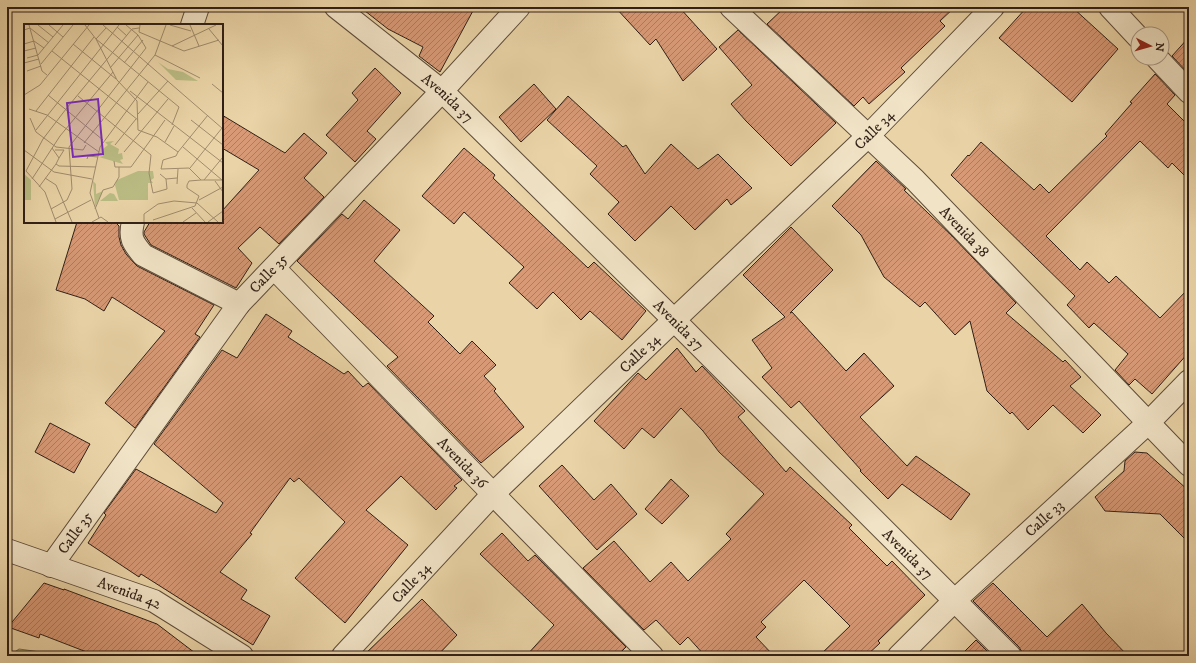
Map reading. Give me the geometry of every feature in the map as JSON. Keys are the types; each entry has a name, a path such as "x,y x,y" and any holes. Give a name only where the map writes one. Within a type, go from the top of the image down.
{"street":[{"path":"192,24 198,7"},
{"name":"Avenida 37","path":"336,7 442,91 674,320 1010,656"},
{"name":"Calle 35","path":"51,566 239,304 442,91 519,7"},
{"name":"Avenida 38","path":"731,7 915,180 1189,465"},
{"name":"Calle 34","path":"343,656 493,494 868,136 993,7"},
{"path":"1110,7 1130,28"},
{"path":"1165,66 1189,92"},
{"path":"133,223 131,231 133,244 143,255 239,304"},
{"name":"Avenida 36","path":"274,268 652,656"},
{"name":"Calle 33","path":"899,656 954,601 1148,423 1189,381"},
{"name":"Avenida 42","path":"7,550 154,601 242,656"}],"green space":[{"path":"19,649 69,656 9,656"}],"building":[{"path":"360,7 475,7 440,72 419,56 423,47 388,29"},
{"path":"615,7 679,7 717,49 683,81 656,39 650,45"},
{"path":"785,7 955,7 940,21 945,26 901,68 905,72 869,104 863,97 854,106 767,24"},
{"path":"1027,7 1072,7 1118,49 1072,102 999,38"},
{"path":"738,30 836,123 791,166 731,104 752,85 719,47"},
{"path":"1189,37 1189,74 1172,56"},
{"path":"375,68 401,93 367,131 376,139 355,162 326,135 358,100 352,93"},
{"path":"1155,74 1175,95 1167,104 1189,126 1189,180 1172,163 1168,168 1140,141 1046,236 1080,270 1087,262 1109,283 1116,276 1160,318 1189,288 1189,352 1152,394 1135,379 1129,385 1115,370 1128,354 1094,323 1089,328 1067,305 1075,296 951,175 981,142 1034,190 1040,184 1049,193 1107,136 1105,134 1132,103 1130,102"},
{"path":"534,84 556,109 521,142 499,117"},
{"path":"568,96 623,147 626,145 645,174 671,144 698,169 718,154 752,188 731,205 727,199 695,230 671,206 635,241 608,214 619,202 590,174 597,166 547,120"},
{"path":"223,116 285,153 304,133 327,153 304,178 324,197 279,244 260,227 238,248 252,263 236,288 151,245 144,234 149,223 223,223 223,210 259,170 223,149"},
{"path":"464,148 495,175 493,178 588,268 594,262 646,311 622,340 590,311 581,320 553,292 537,309 509,283 524,267 464,212 454,224 422,196"},
{"path":"876,161 906,189 904,190 952,236 1016,303 1006,313 1063,362 1065,360 1081,377 1070,386 1101,415 1083,433 1053,405 1028,430 1012,412 1010,414 987,391 970,321 955,335 925,302 920,307 884,277 861,235 832,206"},
{"path":"364,200 400,230 374,261 434,316 428,322 460,354 472,341 496,365 484,376 496,389 494,391 524,427 481,463 387,366 398,357 297,261 342,214 348,219"},
{"path":"77,223 116,223 119,226 121,245 126,254 137,266 214,305 195,334 200,337 135,428 105,403 165,331 112,297 104,311 85,299 56,290"},
{"path":"791,227 833,270 790,313 792,312 846,371 864,353 894,386 860,417 907,466 916,456 970,494 951,520 902,484 888,499 860,471 861,470 799,401 791,408 762,377 772,368 752,340 785,317 743,275"},
{"path":"266,314 292,331 288,337 344,374 348,371 363,387 368,383 462,480 454,486 457,488 436,510 401,476 366,510 408,545 345,623 295,578 345,522 299,478 294,482 290,478 250,533 252,534 220,572 247,590 241,599 270,616 253,645 141,574 139,577 88,543 106,515 104,513 136,469 216,513 223,503 154,444 222,350 237,358"},
{"path":"677,348 696,372 702,366 745,411 738,417 786,472 790,467 852,525 849,528 887,566 892,561 925,595 878,641 880,643 866,656 819,656 850,626 804,580 761,622 766,627 756,637 774,656 705,656 688,637 680,645 656,620 644,630 583,568 614,541 650,582 671,562 688,581 731,539 726,534 764,494 719,452 703,431 681,408 654,438 642,428 624,449 594,421 638,373 646,380"},
{"path":"50,423 90,444 74,473 35,452"},
{"path":"1135,452 1147,453 1189,491 1189,543 1160,514 1105,511 1095,497 1124,471 1125,461"},
{"path":"562,465 594,500 611,484 637,514 597,550 539,486"},
{"path":"671,479 689,496 662,524 645,509"},
{"path":"502,533 528,561 535,555 626,647 617,656 526,656 554,625 480,554"},
{"path":"44,583 157,624 199,656 97,656 40,634 39,638 8,627"},
{"path":"993,583 1047,637 1082,604 1106,633 1128,656 1022,656 1022,652 1019,647 973,601"},
{"path":"422,599 457,635 437,656 363,656"},
{"path":"976,640 992,656 960,656"}]}
